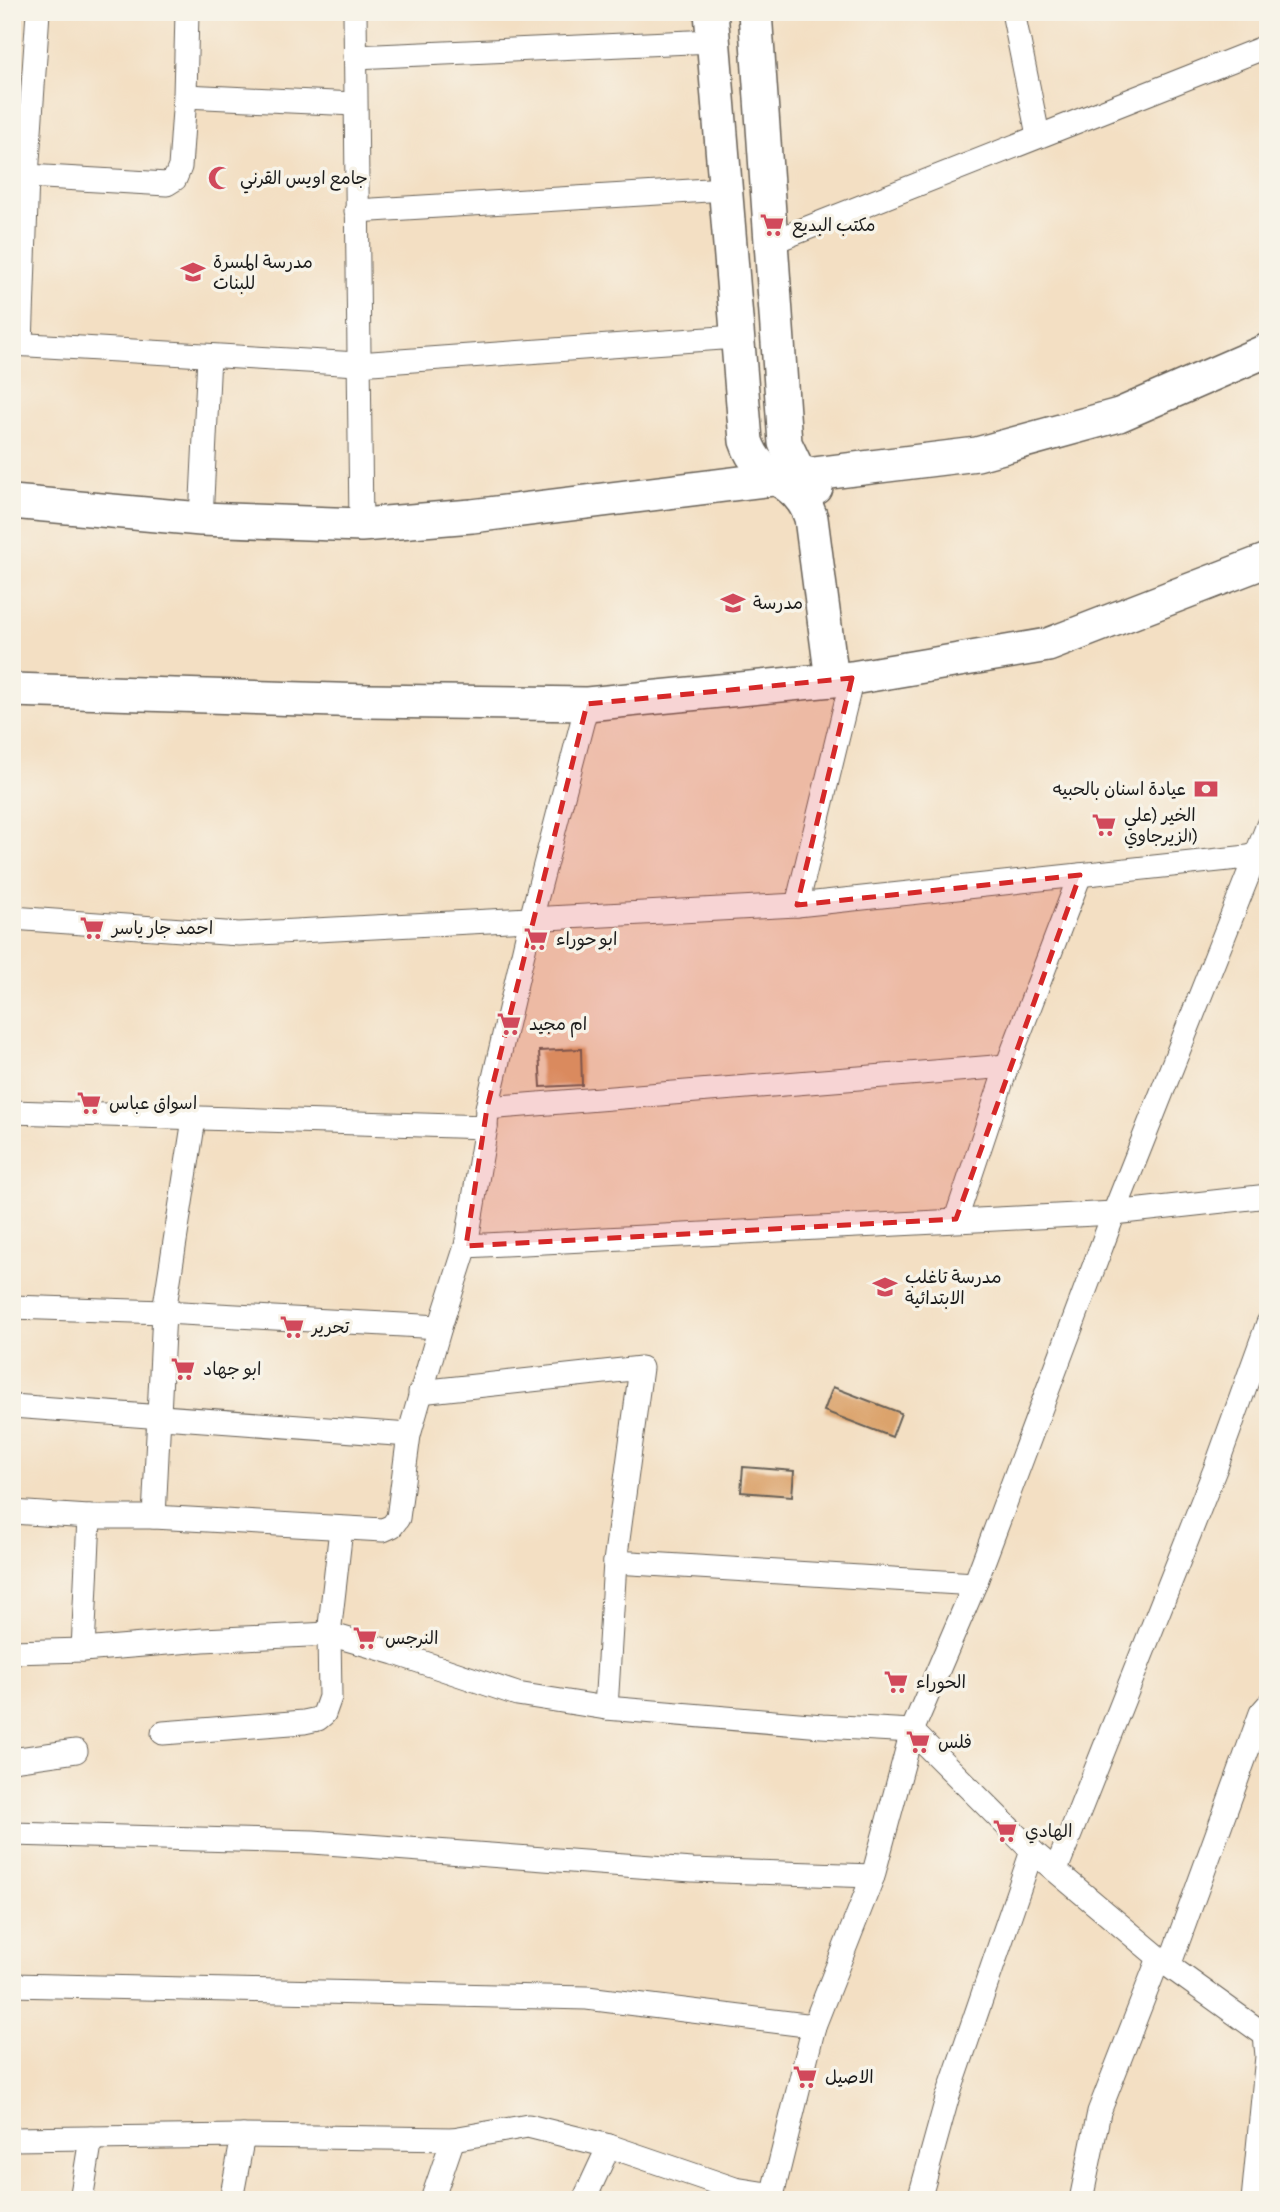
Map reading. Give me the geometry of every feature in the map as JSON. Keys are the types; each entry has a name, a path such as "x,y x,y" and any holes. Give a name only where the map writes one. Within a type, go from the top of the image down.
{"street":[{"path":"38,12 16,344 358,364 736,337"},
{"path":"27,176 167,184 175,179 180,167 187,12"},
{"path":"355,12 361,525"},
{"path":"755,12 785,443 796,466 791,477 811,518 842,679 797,905"},
{"path":"1013,12 1038,135"},
{"path":"355,57 711,20 746,441 759,466 791,477"},
{"path":"772,242 1268,46"},
{"path":"185,96 355,104"},
{"path":"356,211 725,190"},
{"path":"12,502 201,519 361,525 472,516 990,450 1119,415 1268,350"},
{"path":"201,519 209,356"},
{"path":"12,690 368,701 587,704 842,679 1048,645 1268,560"},
{"path":"12,1512 89,1517 154,1517 383,1531 392,1526 398,1518 409,1435 439,1327 466,1245 486,1117 531,919 587,704"},
{"path":"12,2139 243,2136 453,2139 528,2126 609,2146 732,2194 772,2197 814,2026 873,1876 912,1731 975,1584 1114,1213 1262,857 1268,825"},
{"path":"12,918 239,934 797,905 1262,857"},
{"path":"956,1219 1007,1066 1080,875"},
{"path":"12,1112 194,1119 486,1117 1007,1066"},
{"path":"154,1517 164,1312 194,1119"},
{"path":"466,1245 1114,1213 1268,1196"},
{"path":"12,1307 164,1312 439,1327"},
{"path":"1056,1870 1216,1467 1268,1323"},
{"path":"421,1392 641,1368 614,1562 606,1707"},
{"path":"12,1406 409,1435"},
{"path":"83,1650 89,1517"},
{"path":"163,1733 304,1723 324,1714 330,1698 329,1634 341,1529"},
{"path":"614,1562 975,1584"},
{"path":"12,1652 329,1634 517,1694 606,1707 912,1731 1032,1850 1164,1962 1266,2034 1267,2056 1253,2200"},
{"path":"1081,2200 1099,2112 1164,1962 1262,1713 1268,1705"},
{"path":"12,1760 76,1751"},
{"path":"12,1834 313,1842 692,1870 873,1876"},
{"path":"919,2200 947,2099 1032,1850"},
{"path":"12,1985 587,1998 814,2026"},
{"path":"231,2200 243,2136"},
{"path":"81,2200 91,2138"},
{"path":"432,2200 453,2139"},
{"path":"584,2200 609,2146"}],"highlighted area":[{"path":"852,678 797,905 1080,875 956,1219 466,1246 487,1108 587,704"}],"building":[{"path":"581,1049 582,1085 541,1087 539,1051"},
{"path":"833,1387 901,1413 892,1437 824,1411"},
{"path":"743,1467 794,1471 792,1496 741,1492"}],"place":[{"name":"جامع اويس القرني","path":"220,178"},
{"name":"مكتب البديع","path":"772,225"},
{"name":"مدرسة المسرة للبنات","path":"193,272"},
{"name":"مدرسة","path":"733,603"},
{"name":"عيادة اسنان بالحبيه","path":"1206,789"},
{"name":"الخير (علي الزيرجاوي)","path":"1104,825"},
{"name":"احمد جار ياسر","path":"92,928"},
{"name":"ابو حوراء","path":"536,939"},
{"name":"ام مجيد","path":"509,1024"},
{"name":"اسواق عباس","path":"89,1103"},
{"name":"مدرسة تاغلب الابتدائية","path":"885,1287"},
{"name":"تحرير","path":"292,1327"},
{"name":"ابو جهاد","path":"183,1369"},
{"name":"النرجس","path":"365,1638"},
{"name":"الحوراء","path":"896,1682"},
{"name":"فلس","path":"918,1742"},
{"name":"الهادي","path":"1005,1831"},
{"name":"الاصيل","path":"805,2077"}]}
